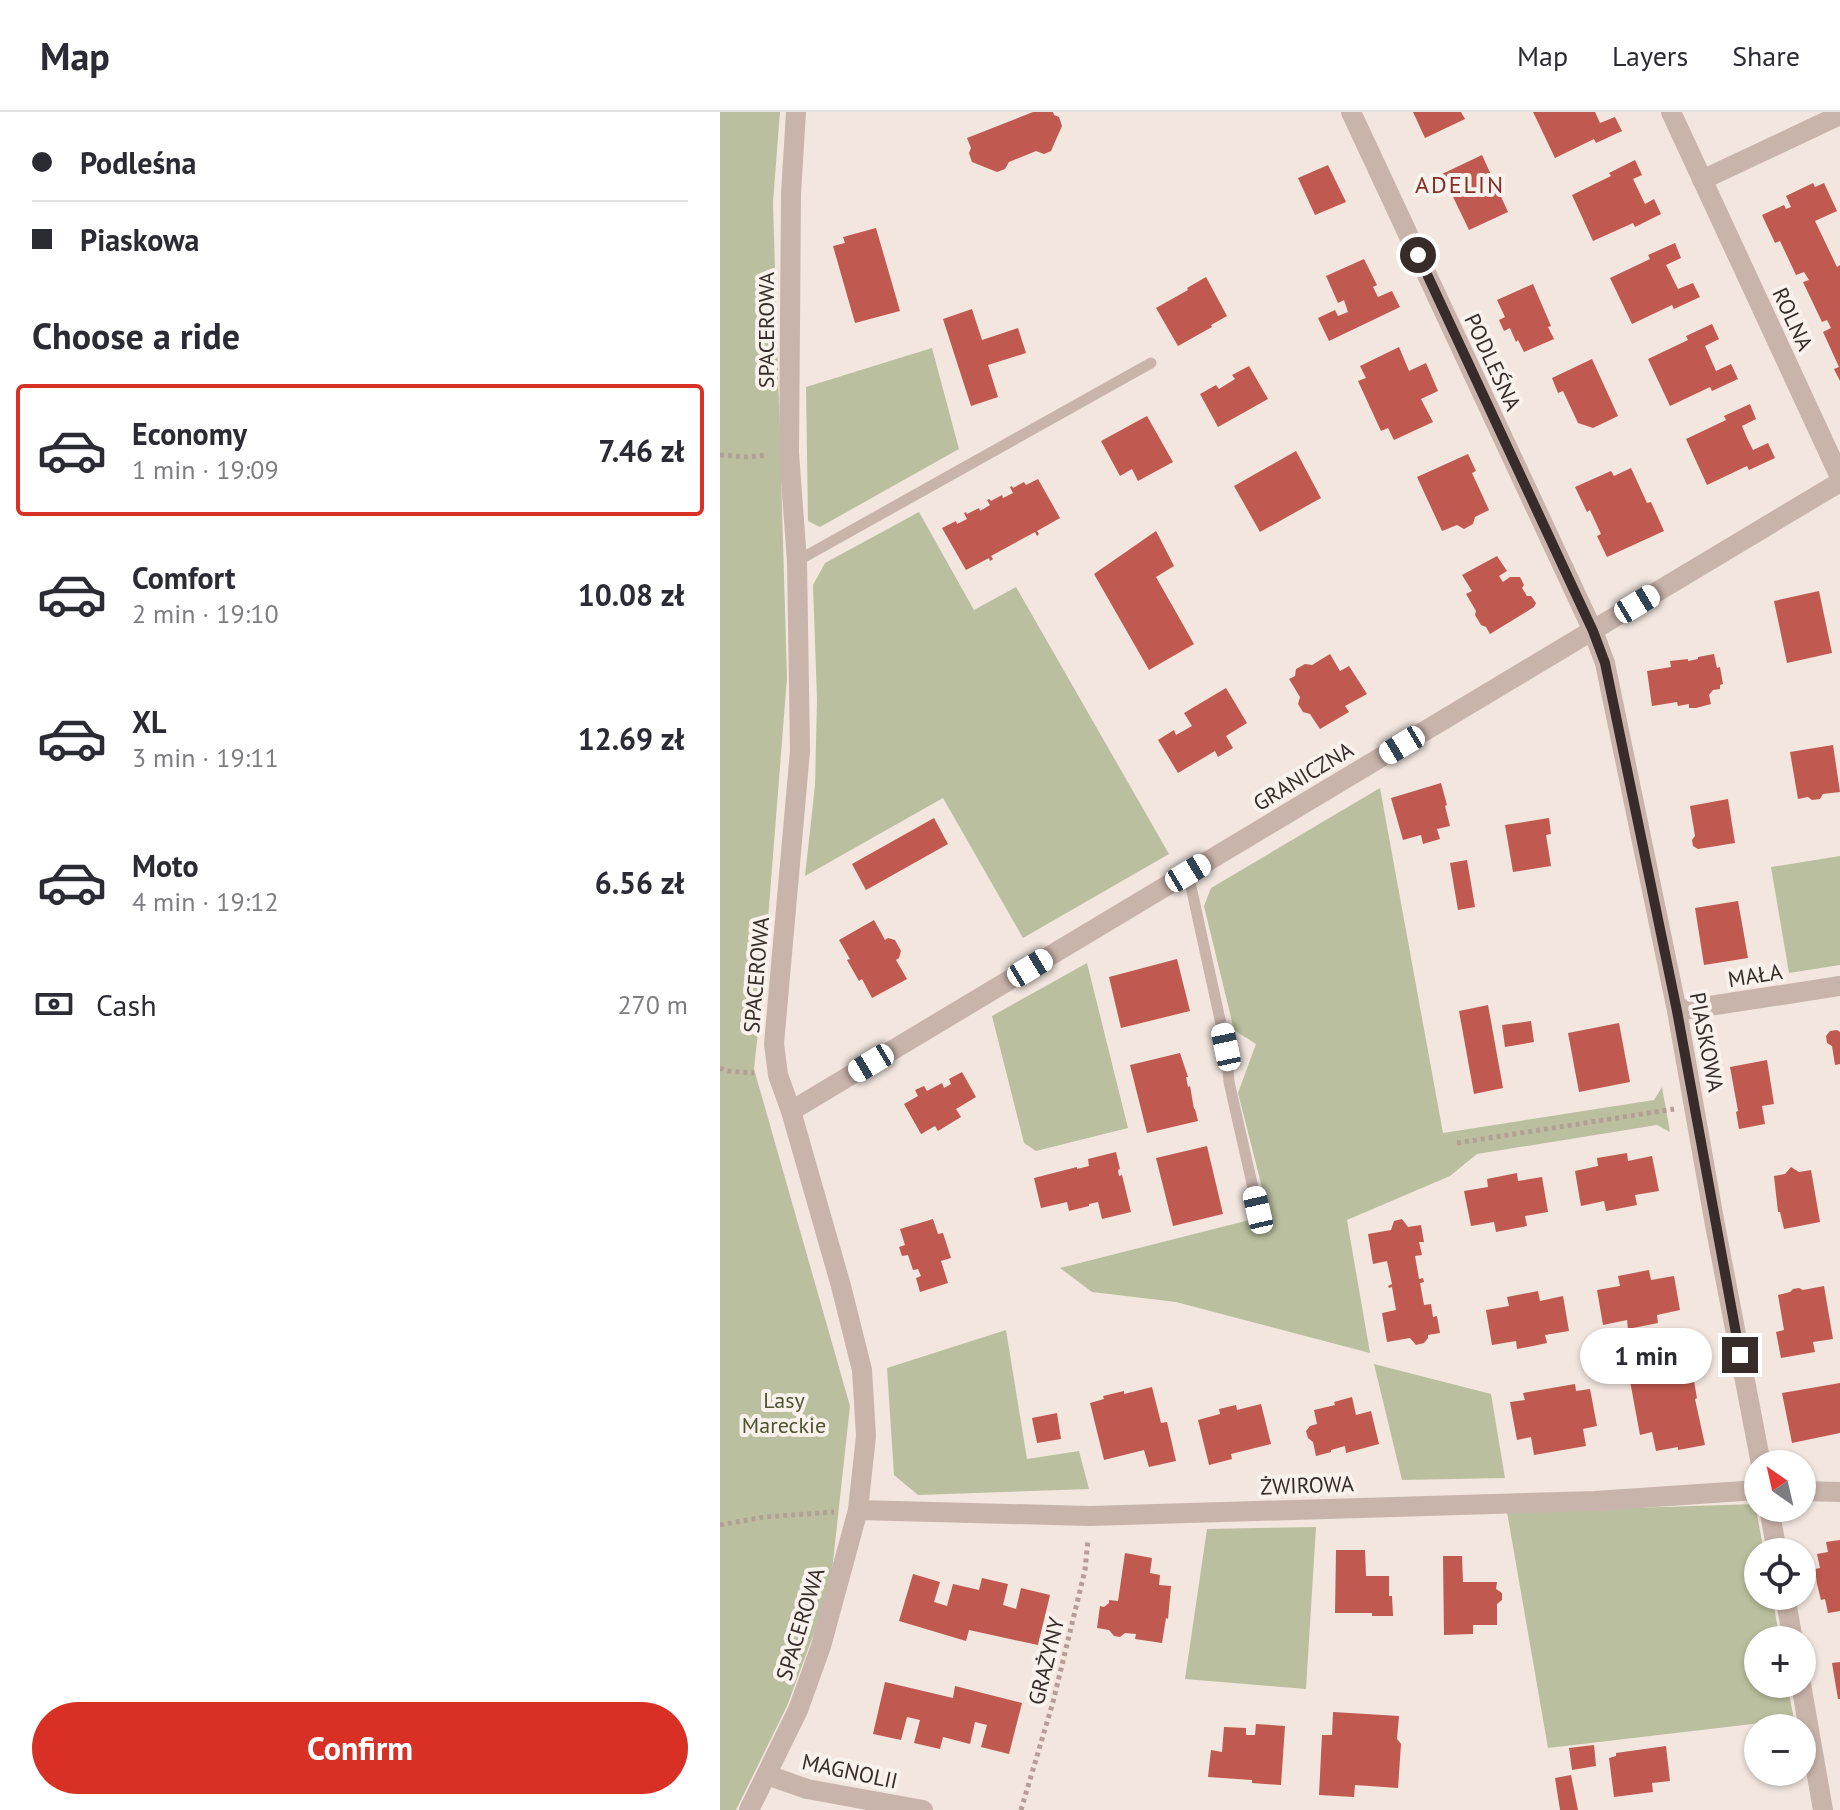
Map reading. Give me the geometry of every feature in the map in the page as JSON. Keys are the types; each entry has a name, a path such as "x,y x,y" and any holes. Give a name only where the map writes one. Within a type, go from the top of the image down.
{"street":[{"name":"SPACEROWA","path":"749,1810 798,1710 821,1646 858,1510 866,1436 862,1370 841,1286 778,1075 774,1044 800,751 797,561 789,453 791,194 796,112"},
{"name":"PODLEŚNA","path":"1351,112 1593,631"},
{"name":"ROLNA","path":"1671,112 1840,480"},
{"path":"1702,180 1840,115"},
{"name":"GRANICZNA","path":"791,1111 1840,480"},
{"name":"PIASKOWA","path":"1593,631 1605,663 1677,1011 1758,1450"},
{"name":"MAŁA","path":"1677,1011 1840,986"},
{"name":"ŻWIROWA","path":"858,1510 1090,1516 1595,1501 1744,1491"},
{"path":"1816,1491 1840,1492"},
{"path":"1803,1698 1823,1810"},
{"name":"MAGNOLII","path":"767,1775 807,1789 923,1810"}],"lane":[{"path":"797,561 1151,363"},
{"path":"1188,873 1258,1210"}],"path":[{"path":"720,455 748,457 789,453"},
{"path":"720,1068 778,1075"},
{"path":"1457,1143 1694,1105"},
{"path":"720,1525 764,1517 858,1510"},
{"name":"GRAŻYNY","path":"1021,1810 1053,1702 1085,1570 1090,1516"}],"green space":[{"name":"Lasy Mareckie","path":"720,112 780,112 773,202 787,678 754,1069 850,1406 832,1571 816,1628 787,1706 736,1810 720,1810"},
{"path":"932,348 959,449 820,527 808,521 806,387"},
{"path":"919,512 974,610 1016,587 1169,854 1023,938 943,798 805,876 815,785 817,700 813,585 825,563"},
{"path":"1380,788 1443,1133 1654,1100 1662,1087 1670,1132 1657,1125 1477,1154 1450,1176 1347,1220 1370,1353 1176,1302 1092,1292 1060,1268 1269,1215 1238,1093 1256,1044 1234,1030 1204,906 1211,888"},
{"path":"1840,856 1840,965 1789,973 1771,867"},
{"path":"1087,963 1128,1128 1036,1151 1024,1143 992,1016"},
{"path":"1006,1330 1027,1459 1079,1451 1089,1489 918,1495 894,1475 887,1368"},
{"path":"1374,1364 1491,1394 1505,1478 1402,1480"},
{"path":"1744,1504 1744,1522 1758,1522 1761,1538 1744,1538 1744,1610 1775,1610 1777,1626 1744,1626 1744,1698 1790,1698 1793,1714 1744,1714 1744,1725 1548,1748 1507,1512"},
{"path":"1316,1527 1306,1689 1185,1679 1207,1529"}],"building":[{"path":"1033,112 1053,112 1059,117 1062,126 1051,151 1044,154 1036,151 1009,162 1005,169 997,172 972,162 967,138"},
{"path":"1413,112 1461,112 1465,119 1425,138"},
{"path":"1533,112 1595,112 1600,123 1615,117 1622,131 1596,143 1594,139 1555,158"},
{"path":"1482,155 1508,212 1469,230 1442,174"},
{"path":"1635,160 1642,175 1633,179 1645,204 1654,199 1661,214 1635,227 1633,223 1593,241 1572,195"},
{"path":"1328,165 1346,202 1315,215 1298,178"},
{"path":"1813,183 1815,187 1824,183 1837,211 1815,221 1837,267 1840,265 1840,381 1834,369 1839,367 1823,332 1831,328 1827,320 1822,322 1803,282 1809,280 1804,272 1796,275 1780,241 1775,243 1762,215 1784,205 1786,209 1791,207 1786,196"},
{"path":"876,228 900,311 855,323 833,246 845,243 843,237"},
{"path":"1675,243 1681,258 1666,265 1678,289 1693,283 1700,297 1674,309 1672,305 1632,324 1610,278"},
{"path":"1364,259 1377,285 1373,287 1378,297 1392,291 1400,307 1329,341 1318,318 1335,310 1338,316 1348,312 1344,300 1338,303 1326,276"},
{"path":"1206,277 1227,316 1178,346 1156,308"},
{"path":"1533,284 1554,339 1524,352 1510,328 1504,331 1499,320 1505,317 1497,300"},
{"path":"972,309 982,340 1018,328 1026,353 988,365 998,397 971,406 943,319"},
{"path":"1712,324 1719,339 1705,346 1716,371 1731,364 1738,379 1712,391 1710,387 1670,406 1648,359 1688,340 1686,336"},
{"path":"1399,347 1409,371 1426,363 1438,391 1421,399 1433,422 1394,440 1388,428 1381,431 1358,381 1366,378 1360,366"},
{"path":"1592,359 1618,416 1593,428 1578,423 1563,391 1558,393 1552,378"},
{"path":"1249,366 1268,399 1218,427 1200,394 1216,385 1219,389 1235,379 1232,375"},
{"path":"1750,404 1756,419 1742,426 1747,438 1753,450 1768,443 1775,458 1749,470 1747,466 1707,485 1686,439 1726,420 1724,416"},
{"path":"1147,416 1173,462 1138,481 1132,469 1120,476 1101,441"},
{"path":"1296,451 1321,498 1260,532 1234,486"},
{"path":"1468,454 1476,471 1472,473 1489,510 1475,517 1473,524 1464,529 1457,525 1442,531 1417,477"},
{"path":"1631,468 1664,531 1607,557 1597,536 1601,534 1575,487 1611,471 1614,476"},
{"path":"1038,479 1060,518 1037,531 1037,536 1035,532 991,556 993,559 990,561 989,558 966,570 942,528 967,519 966,512 979,508 980,511 990,505 989,499 991,501 1002,495 1003,498 1013,493 1010,487 1024,482 1026,485"},
{"path":"1156,531 1174,566 1156,577 1194,644 1149,670 1094,574"},
{"path":"1497,556 1507,571 1499,576 1503,582 1510,577 1520,577 1524,585 1522,588 1536,603 1490,634 1475,615 1476,611 1466,594 1472,591 1462,575"},
{"path":"1819,591 1832,653 1787,663 1774,601"},
{"path":"1330,654 1340,671 1349,666 1367,694 1345,706 1349,712 1320,729 1310,714 1303,712 1298,704 1300,697 1289,679 1295,676 1296,669 1305,664 1312,665"},
{"path":"1714,654 1723,684 1709,695 1711,704 1696,708 1689,708 1689,704 1678,706 1677,702 1652,706 1647,671 1671,667 1670,661 1688,661"},
{"path":"1226,688 1247,723 1226,736 1233,748 1218,757 1215,751 1178,773 1158,740 1174,730 1176,735 1192,726 1184,713"},
{"path":"1833,745 1840,792 1823,794 1820,799 1798,799 1790,752"},
{"path":"1441,783 1450,826 1437,829 1440,839 1423,844 1421,835 1403,840 1391,798"},
{"path":"1728,799 1735,843 1698,849 1693,846 1695,836 1690,806"},
{"path":"934,818 948,844 866,890 852,864"},
{"path":"1549,818 1551,834 1546,835 1551,866 1513,872 1505,825"},
{"path":"1467,860 1475,907 1458,910 1450,863"},
{"path":"1738,901 1748,958 1704,965 1695,908"},
{"path":"874,920 885,940 895,940 901,951 896,960 907,979 872,998 847,960 850,959 839,940"},
{"path":"1177,959 1190,1011 1121,1028 1109,977"},
{"path":"1488,1005 1503,1088 1474,1094 1459,1011"},
{"path":"1531,1021 1534,1042 1505,1047 1502,1025"},
{"path":"1619,1023 1630,1082 1579,1092 1568,1033"},
{"path":"1830,1031 1840,1032 1840,1064 1835,1065 1832,1046 1827,1043 1826,1036"},
{"path":"1180,1053 1198,1121 1147,1133 1130,1065"},
{"path":"1767,1060 1774,1104 1762,1106 1765,1124 1739,1129 1730,1067"},
{"path":"962,1072 976,1097 956,1109 961,1117 938,1131 935,1126 921,1134 904,1104 918,1096 915,1090 924,1086 927,1091 942,1083 944,1088 951,1084 949,1079"},
{"path":"1207,1146 1223,1214 1173,1226 1156,1158"},
{"path":"1116,1152 1119,1176 1122,1175 1131,1212 1102,1219 1098,1202 1069,1211 1067,1202 1041,1208 1034,1178 1089,1166 1088,1159"},
{"path":"1627,1153 1628,1161 1652,1156 1659,1191 1635,1195 1637,1205 1622,1208 1606,1211 1604,1201 1581,1206 1575,1171 1598,1166 1597,1158"},
{"path":"1791,1167 1799,1172 1811,1170 1820,1222 1784,1229 1778,1212 1774,1176 1785,1174"},
{"path":"1517,1173 1518,1181 1542,1177 1548,1212 1525,1216 1527,1226 1496,1232 1494,1222 1471,1226 1464,1191 1488,1187 1487,1179"},
{"path":"933,1219 938,1234 943,1233 951,1258 941,1261 948,1283 920,1292 916,1278 921,1276 918,1269 913,1270 908,1255 902,1256 899,1247 905,1245 900,1229"},
{"path":"1402,1219 1408,1227 1421,1225 1424,1242 1419,1242 1422,1255 1415,1256 1419,1279 1423,1278 1424,1282 1420,1283 1424,1305 1431,1304 1440,1333 1428,1335 1424,1343 1416,1345 1410,1338 1387,1342 1382,1313 1396,1310 1392,1287 1388,1286 1392,1284 1387,1261 1373,1264 1368,1234 1391,1230 1394,1221"},
{"path":"1649,1270 1651,1280 1674,1276 1680,1310 1657,1315 1658,1323 1628,1329 1627,1320 1603,1325 1597,1290 1620,1286 1618,1276"},
{"path":"1824,1286 1833,1339 1813,1342 1815,1352 1781,1358 1776,1332 1784,1330 1778,1295 1793,1289"},
{"path":"1538,1291 1540,1301 1563,1296 1569,1331 1545,1335 1547,1343 1517,1349 1516,1341 1492,1345 1486,1310 1509,1306 1507,1297"},
{"path":"1674,1355 1678,1372 1692,1370 1705,1445 1656,1451 1652,1432 1640,1435 1630,1381 1643,1379 1640,1361"},
{"path":"1840,1383 1840,1433 1792,1443 1782,1393"},
{"path":"1575,1384 1576,1391 1590,1389 1597,1426 1583,1429 1586,1446 1534,1455 1531,1437 1517,1440 1510,1402 1525,1400 1523,1393"},
{"path":"1152,1387 1161,1423 1167,1422 1176,1461 1149,1467 1144,1450 1104,1460 1090,1403 1104,1399 1103,1396"},
{"path":"1352,1397 1356,1415 1371,1411 1379,1444 1346,1453 1345,1446 1316,1456 1313,1442 1306,1431 1317,1424 1314,1410"},
{"path":"1261,1404 1271,1444 1231,1454 1232,1459 1209,1465 1198,1420 1220,1414 1219,1409 1236,1405 1237,1410"},
{"path":"1057,1413 1061,1439 1037,1443 1032,1418"},
{"path":"1840,1540 1840,1611 1828,1613 1825,1599 1821,1600 1816,1576 1816,1569 1820,1568 1817,1554 1828,1552 1826,1542"},
{"path":"1336,1550 1365,1550 1366,1576 1389,1576 1393,1616 1335,1613"},
{"path":"1125,1553 1152,1558 1150,1573 1160,1575 1159,1585 1171,1586 1162,1643 1135,1639 1136,1634 1114,1636 1109,1630 1097,1628 1100,1606 1104,1607 1109,1600 1118,1601"},
{"path":"1443,1556 1462,1556 1463,1582 1497,1582 1496,1589 1502,1593 1502,1600 1497,1604 1497,1625 1473,1625 1473,1634 1444,1635"},
{"path":"913,1574 940,1582 934,1602 947,1606 953,1584 979,1590 982,1578 1008,1584 1003,1605 1016,1609 1021,1588 1050,1595 1038,1645 969,1630 966,1641 899,1621"},
{"path":"1840,1662 1840,1699 1838,1699 1832,1663"},
{"path":"885,1682 953,1698 955,1686 1022,1703 1009,1754 981,1747 987,1725 975,1722 970,1744 943,1737 940,1749 914,1743 920,1720 907,1717 901,1740 873,1734"},
{"path":"1333,1712 1399,1716 1398,1788 1355,1785 1354,1797 1319,1795 1322,1735 1332,1735"},
{"path":"1256,1724 1285,1726 1281,1785 1208,1777 1211,1750 1222,1752 1224,1727 1246,1728 1246,1735 1255,1735"},
{"path":"1594,1745 1596,1766 1572,1770 1569,1748"},
{"path":"1666,1746 1670,1781 1652,1783 1653,1792 1614,1797 1609,1758 1616,1756 1616,1753"},
{"path":"1571,1775 1578,1810 1560,1810 1555,1778"}],"district":[{"name":"ADELIN","path":"1460,184"}],"route":[{"path":"1418,255 1593,631 1605,663 1677,1011 1740,1355"}]}
